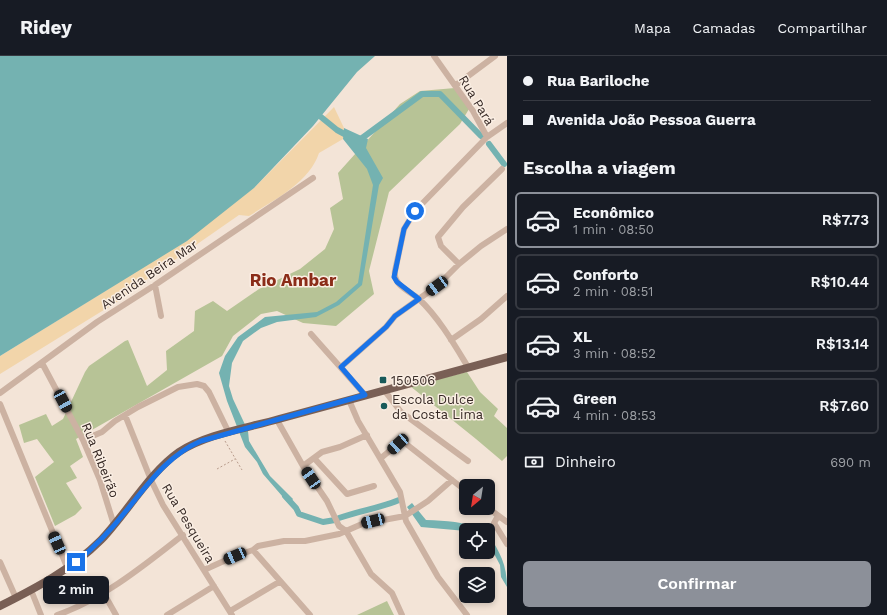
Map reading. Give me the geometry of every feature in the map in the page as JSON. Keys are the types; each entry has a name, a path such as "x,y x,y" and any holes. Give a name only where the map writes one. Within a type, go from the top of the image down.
{"main road":[{"path":"0,606 31,590 88,552 114,525 151,480 179,452 201,441 251,426 507,357"}],"street":[{"name":"Rua Pará","path":"434,56 456,85 473,111 487,137"},
{"path":"456,85 495,56"},
{"path":"468,367 451,340 419,299 397,282 394,277 404,229 415,211 487,137 507,123"},
{"path":"459,264 438,242 440,234 463,207 502,169"},
{"name":"Avenida Beira Mar","path":"0,393 97,322 155,285 246,221 263,212 274,203 313,178"},
{"path":"341,367 386,327 395,316 437,286 459,264 481,246 507,229"},
{"path":"155,285 161,316"},
{"path":"451,340 481,319 507,296"},
{"path":"311,334 365,395"},
{"name":"Rua Ribeirão","path":"42,363 84,440 100,480 114,525"},
{"path":"84,440 102,432 115,421 138,407 178,388 197,384 204,386 209,392 226,434"},
{"path":"384,390 401,412 468,461"},
{"path":"349,400 354,412 400,492 406,521 438,576 466,615"},
{"path":"0,404 67,567"},
{"name":"Rua Pesqueira","path":"125,415 151,480 163,505 231,613"},
{"path":"277,420 303,466 327,501 339,526 346,531 365,565 392,593 402,615"},
{"path":"303,466 322,452 340,447 367,435"},
{"path":"381,458 398,444 405,443 459,486"},
{"path":"314,458 347,494 374,486"},
{"path":"204,570 235,556 253,550 258,546 272,543 305,541 346,531 362,524 405,516 428,501 452,480"},
{"path":"495,514 507,522"},
{"path":"498,516 494,523 507,544"},
{"path":"57,615 76,608 103,592 142,567 183,535"},
{"path":"253,550 271,568 279,582 285,585 310,615"},
{"path":"0,562 16,598"},
{"path":"231,613 279,582"},
{"path":"170,614 214,586"},
{"path":"31,590 41,615"},
{"path":"103,592 116,615"}],"path":[{"path":"226,434 242,470"},
{"path":"217,469 236,458"}],"green space":[{"path":"455,88 469,109 460,124 389,192 369,271 374,294 336,326 303,323 277,311 261,314 233,336 222,356 76,439 83,457 70,466 77,478 66,483 82,508 75,515 55,526 35,477 54,462 37,439 24,443 19,425 46,414 52,426 63,419 89,366 128,340 147,386 167,370 166,351 194,331 195,311 213,301 227,311 259,289 300,269 325,249 334,229 330,208 343,199 338,173 400,104 420,91"},
{"path":"467,372 480,392 498,409 494,416 507,428 507,456 502,461 410,386"},
{"path":"387,601 394,615 357,615"}],"sand":[{"path":"334,107 344,128 343,139 319,153 314,164 307,173 290,190 249,216 239,215 137,286 120,300 0,374 0,356 110,288 254,188"}],"water":[{"path":"0,56 375,56 357,72 313,126 254,188 187,241 0,356"},
{"path":"344,128 368,139 366,148 383,178 379,185 362,285 339,305 316,317 277,322 261,328 243,341 232,363 229,386 233,399 248,431 249,441 270,476 293,499 289,504 263,474 257,462 245,447 227,401 219,373 225,356 238,337 265,317 317,312 336,302 358,283 373,185 367,169 343,139"},
{"path":"412,503 426,520 462,523 459,523 459,530 421,527 407,507"},
{"path":"495,545 504,565 507,587 501,577 500,565 495,555"}],"waterway":[{"path":"358,141 422,94 440,94 481,136"},
{"path":"321,117 337,130 350,137"},
{"path":"489,144 504,164"},
{"path":"285,496 296,508 299,514 323,522 335,520"},
{"path":"339,518 399,500"}],"place":[{"name":"150506","path":"383,380"},
{"name":"Escola Dulce da Costa Lima","path":"384,406"}],"district":[{"name":"Rio Ambar","path":"293,280"}],"route":[{"path":"76,562 101,540 151,480 179,452 201,441 365,395 341,367 386,327 405,307 419,299 397,282 394,277 404,229 408,220 415,211"}]}
